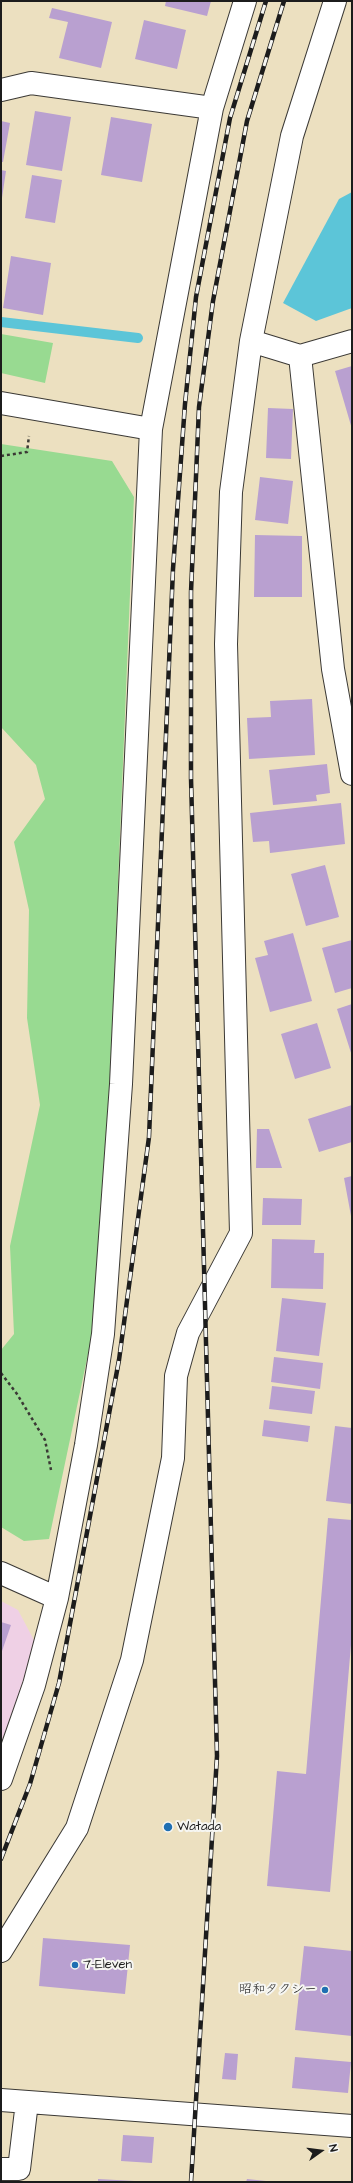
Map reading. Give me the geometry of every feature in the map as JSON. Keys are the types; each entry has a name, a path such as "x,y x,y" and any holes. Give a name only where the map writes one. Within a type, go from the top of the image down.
{"street":[{"path":"1,1779 34,1685 57,1598 86,1445 103,1334 121,1084 151,429 212,108 245,1"},
{"path":"1,1951 77,1828 132,1660 173,1458 176,1376 188,1334 241,1233 226,644 231,492 251,341 292,136 335,1"},
{"path":"1,90 31,83 212,108"},
{"path":"251,341 300,356 352,341"},
{"path":"300,356 333,668 352,774"},
{"path":"1,402 151,429"},
{"path":"1,1573 57,1598"},
{"path":"1,2100 352,2126"},
{"path":"1,2169 19,2169 27,2102"}],"path":[{"path":"1,456 27,452 30,436"},
{"path":"1,1373 17,1394 45,1440 52,1478"}],"shaded area":[{"path":"1,1601 18,1610 36,1644 1,1746"}],"green space":[{"path":"1,334 53,343 45,383 1,373"},
{"path":"1,444 112,461 134,497 110,1077 91,1340 49,1539 24,1541 1,1527 1,1350 14,1334 10,1246 40,1105 27,1018 29,910 14,842 45,799 36,765 1,727"}],"water":[{"path":"352,192 352,308 316,321 283,303 339,199"}],"building":[{"path":"166,1 211,1 207,16 165,6"},
{"path":"52,8 112,22 101,68 59,58 68,22 49,18"},
{"path":"144,20 186,30 177,69 135,59"},
{"path":"35,111 71,117 62,171 26,165"},
{"path":"111,117 152,124 142,182 101,175"},
{"path":"1,121 10,123 3,162 1,162"},
{"path":"1,170 6,171 2,198 1,198"},
{"path":"32,175 62,180 55,223 25,218"},
{"path":"11,256 51,263 43,315 3,308"},
{"path":"352,366 352,429 335,371"},
{"path":"268,408 293,409 291,459 266,458"},
{"path":"260,477 293,481 288,524 255,520"},
{"path":"255,535 302,536 302,597 254,597"},
{"path":"312,699 315,755 249,759 247,718 271,717 270,701"},
{"path":"327,764 330,793 316,795 317,801 273,805 269,770"},
{"path":"341,803 345,844 270,853 269,841 253,842 250,813"},
{"path":"325,865 339,917 306,926 291,874"},
{"path":"293,933 312,1001 270,1012 255,958 268,955 264,941"},
{"path":"352,940 352,988 335,993 322,948"},
{"path":"352,1004 352,1056 337,1009"},
{"path":"317,1023 331,1068 295,1079 281,1034"},
{"path":"352,1105 352,1142 319,1152 308,1119"},
{"path":"257,1129 269,1129 282,1168 256,1168"},
{"path":"352,1176 352,1216 351,1216 344,1178"},
{"path":"263,1198 302,1199 301,1225 262,1225"},
{"path":"272,1239 315,1240 314,1253 324,1253 323,1289 271,1288"},
{"path":"282,1298 326,1303 319,1356 276,1351"},
{"path":"274,1357 323,1363 320,1389 271,1382"},
{"path":"272,1386 315,1391 312,1414 269,1409"},
{"path":"264,1420 310,1426 308,1442 262,1436"},
{"path":"335,1426 352,1428 352,1504 326,1501"},
{"path":"328,1518 352,1520 352,1633 330,1892 267,1886 277,1771 306,1774"},
{"path":"1,1622 11,1625 1,1654"},
{"path":"43,1938 130,1945 125,1994 39,1986"},
{"name":"昭和タクシー","path":"304,1946 352,1951 352,2036 295,2030"},
{"path":"225,2053 238,2054 236,2080 222,2079"},
{"path":"295,2057 351,2062 348,2093 292,2088"},
{"path":"123,2135 154,2137 152,2163 121,2161"},
{"path":"98,2179 135,2181 135,2182 98,2182"},
{"path":"247,2179 266,2181 266,2182 246,2182"}],"waterway":[{"path":"1,322 138,338"}],"railway":[{"path":"1,1859 30,1784 59,1683 119,1360 149,1137 173,569 185,404 196,297 230,118 266,1"},
{"path":"191,2182 217,1756 191,778 191,592 199,407 213,301 247,121 284,1"}],"place":[{"name":"Watada","path":"168,1827"},
{"name":"7-Eleven","path":"75,1965"},
{"name":"昭和タクシー","path":"325,1990"}]}
